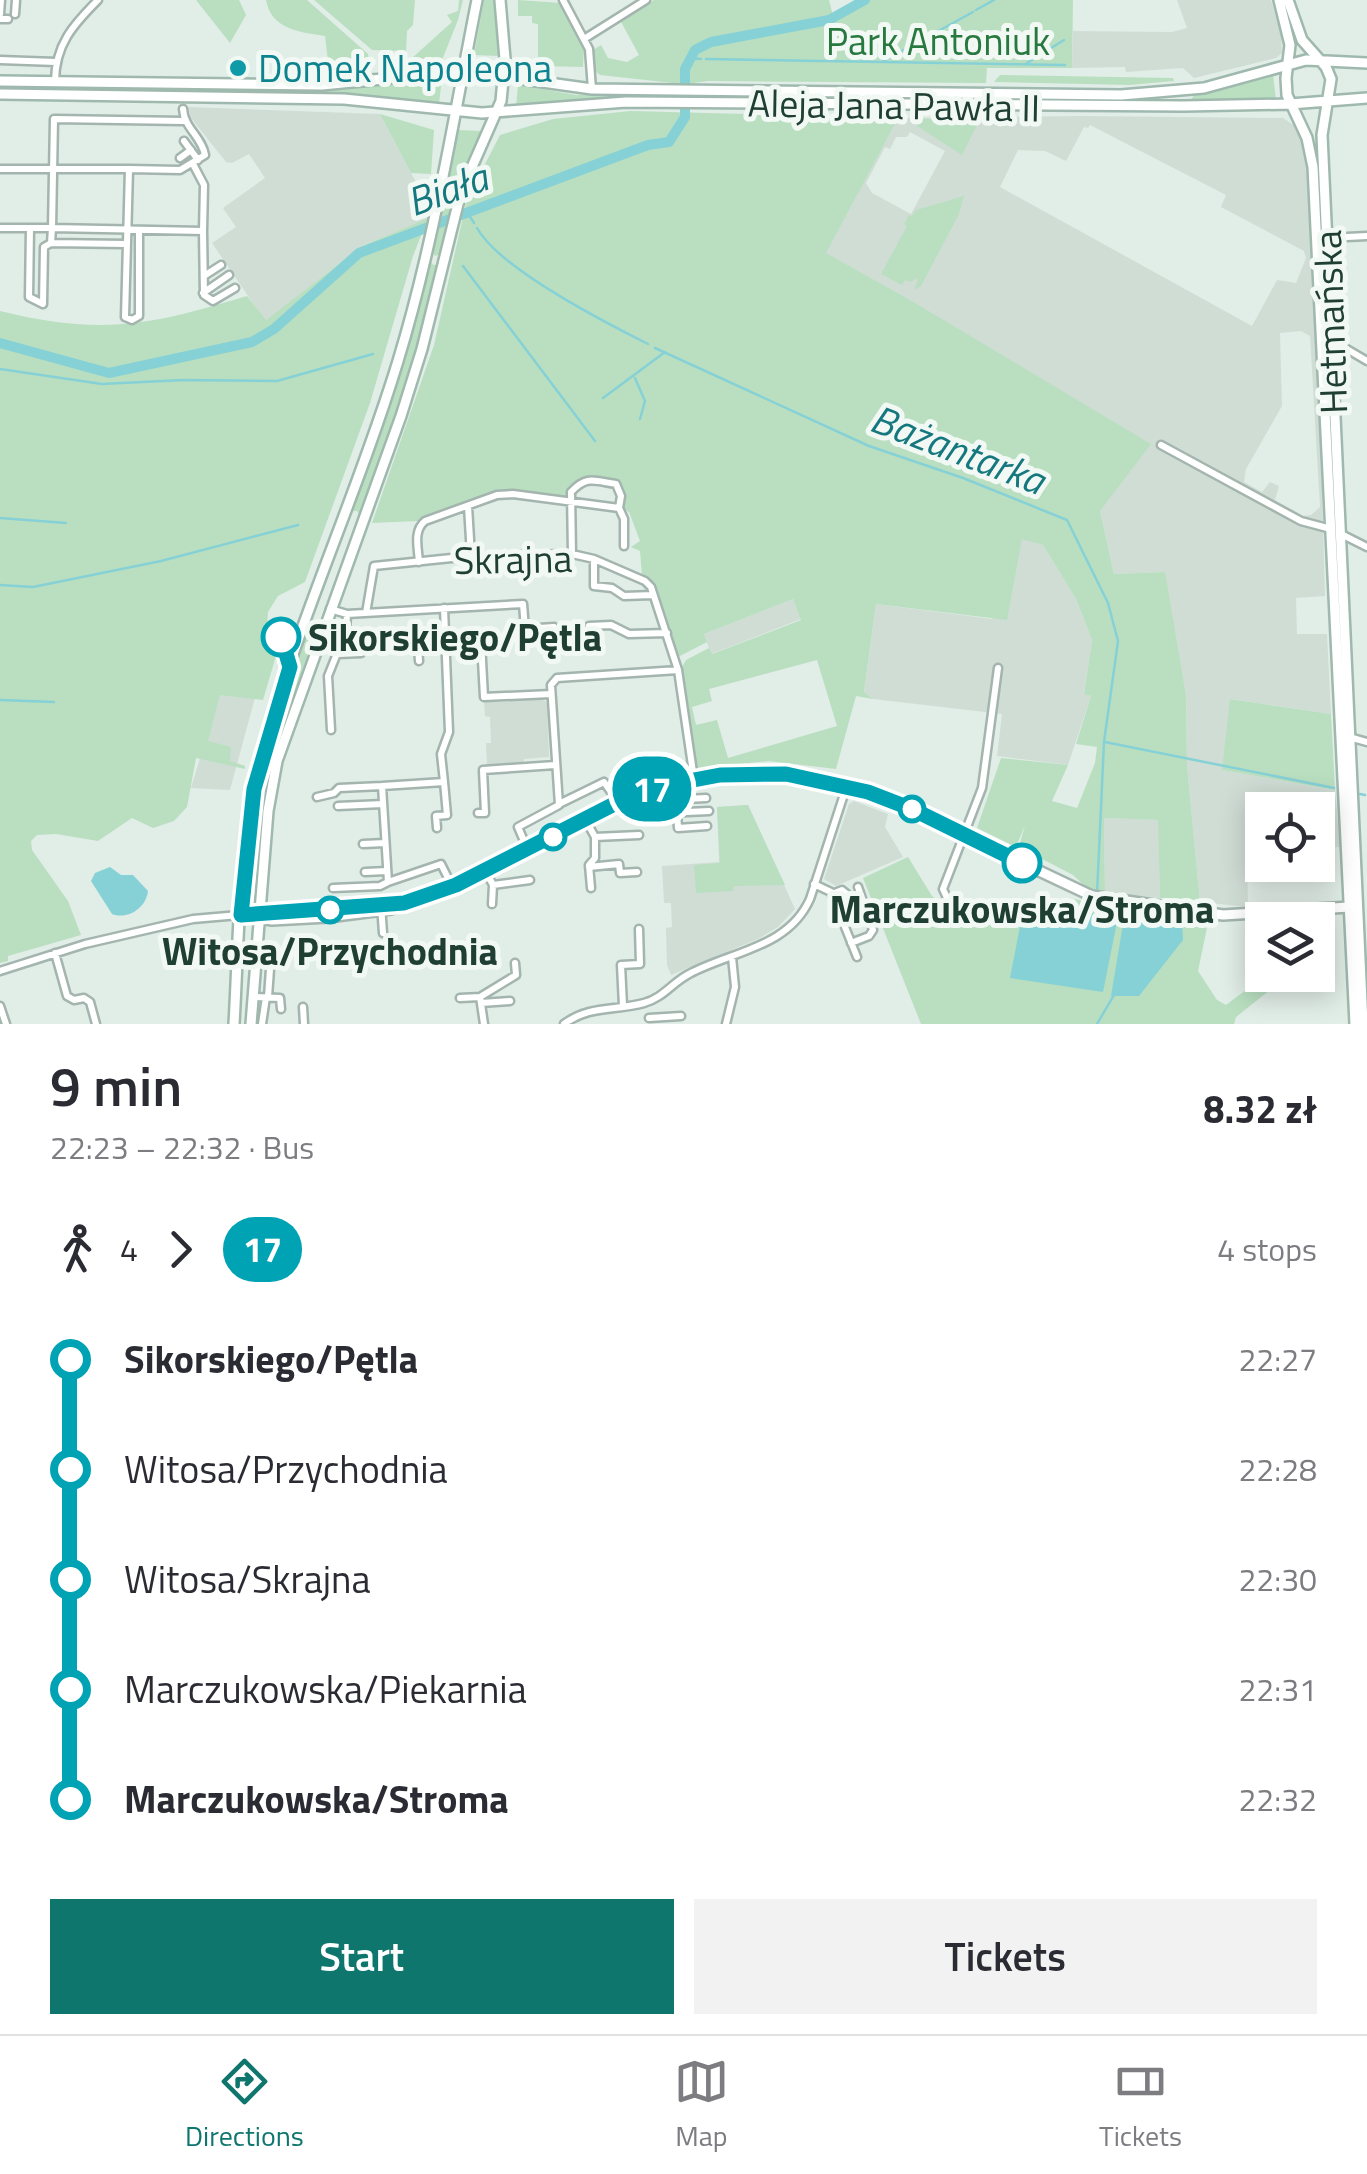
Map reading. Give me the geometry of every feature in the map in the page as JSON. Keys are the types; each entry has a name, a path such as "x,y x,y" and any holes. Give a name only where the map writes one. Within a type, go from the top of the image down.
{"main road":[{"path":"234,1024 245,868 259,764 398,359 436,215 478,0"},
{"path":"252,1024 263,997 262,876 277,761 412,383 468,172 498,113 504,75 500,0"},
{"path":"1278,0 1330,79 1327,100"},
{"path":"1288,0 1290,45 1286,86 1290,104"},
{"name":"Aleja Jana Pawła II","path":"463,71 592,89 1121,96 1194,89 1318,59 1367,63"},
{"path":"0,82 322,85 463,71"},
{"path":"54,82 54,94"},
{"path":"86,82 86,95"},
{"path":"0,94 344,98 456,112"},
{"path":"1045,106 1042,99 1046,94"},
{"name":"Aleja Jana Pawła II","path":"456,112 679,102 1045,106 1290,104 1367,98"},
{"name":"Hetmańska","path":"1327,100 1322,136 1334,501 1331,528 1338,567 1348,737 1351,873"},
{"name":"Hetmańska","path":"1290,104 1307,138 1314,185 1334,501 1342,534 1338,567 1351,873 1358,906 1355,939 1359,1024"},
{"path":"1307,138 1322,136"},
{"path":"426,256 435,262 445,262"},
{"path":"343,517 356,516 362,524"},
{"path":"1331,528 1342,534"},
{"path":"312,602 328,614"},
{"path":"259,764 277,761"},
{"path":"241,915 381,908 404,903 452,886 618,802 689,780 768,774 846,785 894,801 1092,896 1223,915 1358,906"},
{"path":"245,868 252,877 262,876"}],"street":[{"path":"1,0 6,16"},
{"path":"6,16 16,0"},
{"path":"54,82 56,62 68,31 98,0"},
{"path":"584,39 646,0"},
{"path":"567,1 590,56 592,89"},
{"path":"0,60 56,62"},
{"path":"0,168 180,170 205,154 184,121 183,109"},
{"path":"51,243 54,118 184,121"},
{"path":"184,141 204,185 204,292 208,301 213,301 235,288"},
{"path":"180,158 190,150"},
{"path":"129,170 126,316 132,320 139,316 138,230"},
{"path":"0,228 203,231"},
{"path":"30,228 29,297 37,304 43,304 44,248 51,243 126,244"},
{"path":"1327,238 1367,236"},
{"path":"203,260 213,254"},
{"path":"202,276 221,265"},
{"path":"204,292 228,276"},
{"path":"126,289 139,289"},
{"path":"1345,348 1367,361"},
{"path":"1160,445 1301,521 1331,528"},
{"path":"572,554 571,492 587,480 616,484 621,496 618,508 624,518 624,546"},
{"path":"418,562 418,526 424,521 498,496 513,494 618,508"},
{"path":"468,506 471,556"},
{"path":"1342,534 1367,546"},
{"name":"Skrajna","path":"366,612 374,566 471,556 572,554 645,581 653,594"},
{"path":"594,559 594,586 612,588 624,596 653,594 667,632 678,670 689,780 687,812"},
{"path":"328,614 523,604 524,629 554,627"},
{"path":"436,828 436,816 447,816 441,754 448,732 444,608"},
{"path":"331,730 327,683 344,637 347,614"},
{"path":"589,626 612,625 629,634 667,632"},
{"path":"344,637 361,637"},
{"path":"505,640 481,642 484,698 551,694"},
{"path":"420,661 418,647 445,645"},
{"path":"337,654 361,653"},
{"path":"968,913 943,892 984,778 998,668"},
{"path":"559,804 551,694 556,678 678,670"},
{"path":"1348,737 1367,742"},
{"path":"478,813 485,813 482,770 556,765"},
{"path":"317,797 339,788 444,782"},
{"path":"527,848 518,827 559,804 604,782 618,802"},
{"path":"564,1024 589,1010 646,1002 691,973 790,929 802,915 846,785"},
{"path":"382,786 388,882"},
{"path":"686,799 706,798"},
{"path":"338,806 383,804"},
{"path":"660,813 710,811"},
{"path":"677,812 678,828 707,826"},
{"path":"585,820 594,836 591,888"},
{"path":"594,836 639,835"},
{"path":"363,844 385,842"},
{"path":"595,850 604,849"},
{"path":"332,888 380,886 442,864 452,886"},
{"path":"590,867 618,864 620,874 637,872"},
{"path":"485,870 493,885 492,904"},
{"path":"365,872 387,871"},
{"path":"493,885 530,880"},
{"path":"814,884 832,894 857,957"},
{"path":"851,942 869,936 874,930 858,887"},
{"path":"832,894 842,890 846,894"},
{"path":"381,908 383,933"},
{"path":"0,970 200,917 241,915"},
{"path":"623,1006 621,965 640,964 639,929"},
{"path":"55,954 67,996 90,1002 96,1024"},
{"path":"726,1024 735,988 732,956"},
{"path":"480,1000 516,975 516,963"},
{"path":"262,1024 270,969"},
{"path":"263,997 280,998 281,1009"},
{"path":"460,998 510,1001"},
{"path":"480,1000 484,1024"},
{"path":"646,1002 649,1021 682,1016"},
{"path":"0,1006 6,1024"},
{"path":"303,1007 304,1024"}],"shaded area":[{"path":"1177,0 1271,0 1282,53 1276,58 1194,78 1183,68 1126,72 1125,67 1072,68 1073,31 1172,32 1187,28"},
{"path":"188,107 380,114 430,209 428,218 362,246 265,321 212,243 236,227 223,208 265,178 249,154 226,162 191,118"},
{"path":"1083,116 1283,118 1295,126 1307,154 1318,350 1325,596 1296,598 1297,634 1327,634 1331,714 1231,699 1223,770 1335,790 1340,847 1335,847 1335,792 1245,792 1245,907 1200,902 1187,765 1186,695 1164,572 1114,574 1100,511 825,253 895,118","holes":["1090,125 1226,195 1221,207 1304,251 1306,258 1296,283 1277,280 1252,326 1000,187 1018,150 1045,151 1066,161 1084,127","910,132 945,151 911,214 872,193 866,183 885,147 890,149 896,137 907,137","1301,331 1310,336 1320,507 1303,516 1275,500 1279,486 1270,482 1262,492 1244,482 1246,469 1282,406 1280,333"]},
{"path":"1022,538 1043,545 1076,599 1092,640 1084,693 1091,696 1068,765 997,756 1002,714 873,699 864,693 876,604 992,619"},
{"path":"793,599 801,619 711,654 704,634"},
{"path":"220,692 256,694 230,790 191,788"},
{"path":"538,698 547,702 549,757 524,759 523,764 487,766 490,717 485,716 484,701"},
{"path":"854,801 888,814 885,827 903,857 836,886 824,879 849,804"},
{"path":"748,805 795,909 778,927 758,939 671,975 666,928 672,927 671,903 664,903 662,866 719,862 717,807"},
{"path":"1104,818 1159,820 1160,898 1105,893"}],"green space":[{"path":"196,0 239,0 246,15 230,43"},
{"path":"266,0 307,0 368,54 371,71 330,78 325,36 281,24"},
{"path":"314,0 415,0 406,51 372,50"},
{"path":"459,0 463,0 458,20 442,60 398,66 452,22 447,15 458,11"},
{"path":"484,0 497,0 500,56 474,55"},
{"path":"518,0 561,3 584,46 583,67 538,66 538,24 532,23 532,16 518,16"},
{"path":"654,0 829,0 833,16 709,40 686,57 682,84 600,75 595,71 593,50 601,45 608,58 627,62 639,55 620,20"},
{"name":"Park Antoniuk","path":"867,0 1073,0 1072,68 987,68 986,83 686,84 687,60 705,44 832,21"},
{"path":"1273,74 1276,100 1190,101 1195,94"},
{"path":"1000,75 1174,81 1129,85 994,82"},
{"path":"442,77 439,104 338,93 265,92 267,88"},
{"path":"518,85 576,95 679,93 679,98 580,100 516,107"},
{"path":"631,111 895,118 826,253 1151,444 1100,511 1114,574 1165,572 1186,695 1187,765 1200,902 1160,898 1158,820 1104,818 1105,893 1088,889 1073,875 1019,847 1025,825 1016,847 977,828 1001,758 1068,765 1052,801 1077,808 1095,763 1097,747 1076,744 1091,696 1084,694 1092,640 1076,599 1043,545 1022,539 1007,620 876,604 864,692 873,699 856,696 836,769 769,761 696,768 681,669 686,660 709,648 712,654 801,620 793,599 704,634 707,642 678,657 655,583 642,575 640,551 631,547 640,541 629,512 623,509 618,482 582,478 566,497 497,493 417,521 372,523 434,345 467,199 500,135 553,119","holes":["817,660 837,726 728,758 717,720 696,725 692,707 712,701 709,689"]},
{"path":"380,114 434,130 431,174 411,173"},
{"path":"920,119 979,121 962,155 917,126"},
{"path":"457,130 482,131 460,176 444,253 435,256 431,250"},
{"path":"964,196 959,214 921,286 914,290 918,280 915,278 902,285 881,274 909,215"},
{"path":"428,218 370,403 305,582 278,596 268,612 267,625 276,656 263,700 220,695 208,741 231,747 230,761 245,769 196,758 187,807 174,821 153,828 132,818 98,841 37,835 31,841 32,850 68,901 81,935 8,956 8,961 0,963 0,311 67,323 125,324 182,314 247,296 266,320 362,246"},
{"path":"428,261 441,264 419,346 361,517 357,511 350,511"},
{"path":"311,618 319,621 270,759 266,754"},
{"path":"1230,699 1331,714 1335,790 1222,770"},
{"path":"748,805 785,885 734,886 733,891 696,893 694,865 720,863 717,807"},
{"path":"908,857 932,896 969,924 980,924 1023,907 1070,898 1122,910 1205,919 1208,923 1198,971 1217,1000 1226,1005 1245,991 1267,992 1236,1017 1234,1024 921,1024 863,878"}],"water":[{"path":"110,867 121,875 133,875 148,891 144,903 130,914 112,914 91,881 95,873"},
{"path":"1068,906 1089,908 1099,915 1104,910 1113,911 1118,917 1103,992 1010,978 1020,926 999,921 1025,912"},
{"path":"1125,913 1182,921 1183,940 1139,996 1111,996"}],"waterway":[{"name":"Biała","path":"0,343 109,373 252,342 274,329 359,253 648,145 669,142 685,117 685,69 695,50 711,42 829,20 865,0"},
{"path":"976,10 994,0"},
{"path":"882,62 973,12"},
{"path":"1027,63 1064,40"},
{"name":"Biała","path":"689,58 701,59"},
{"path":"706,59 1065,65"},
{"name":"Bażantarka","path":"467,212 474,223"},
{"name":"Bażantarka","path":"477,228 489,244 530,277 648,344"},
{"path":"463,266 595,441"},
{"name":"Bażantarka","path":"655,348 869,446 1067,520 1108,603 1118,641 1104,742 1097,894"},
{"path":"603,398 665,352"},
{"path":"0,369 102,384 277,381 373,354"},
{"path":"635,378 645,401 640,419"},
{"path":"0,518 66,523"},
{"path":"0,585 33,587 161,561 298,525"},
{"path":"0,700 54,702"},
{"path":"1105,742 1334,788"},
{"path":"1360,794 1365,795"},
{"name":"Bażantarka","path":"1097,1024 1114,995"}],"bus line":[{"name":"17","path":"281,637 290,667 254,789 241,915 404,903 456,885 630,796 720,775 786,774 846,785 894,801 1022,863"}],"place":[{"name":"Domek Napoleona","path":"238,68"},
{"name":"Sikorskiego/Pętla","path":"281,637"},
{"name":"Marczukowska/Stroma","path":"1022,863"},
{"name":"Witosa/Przychodnia","path":"330,910"}]}
